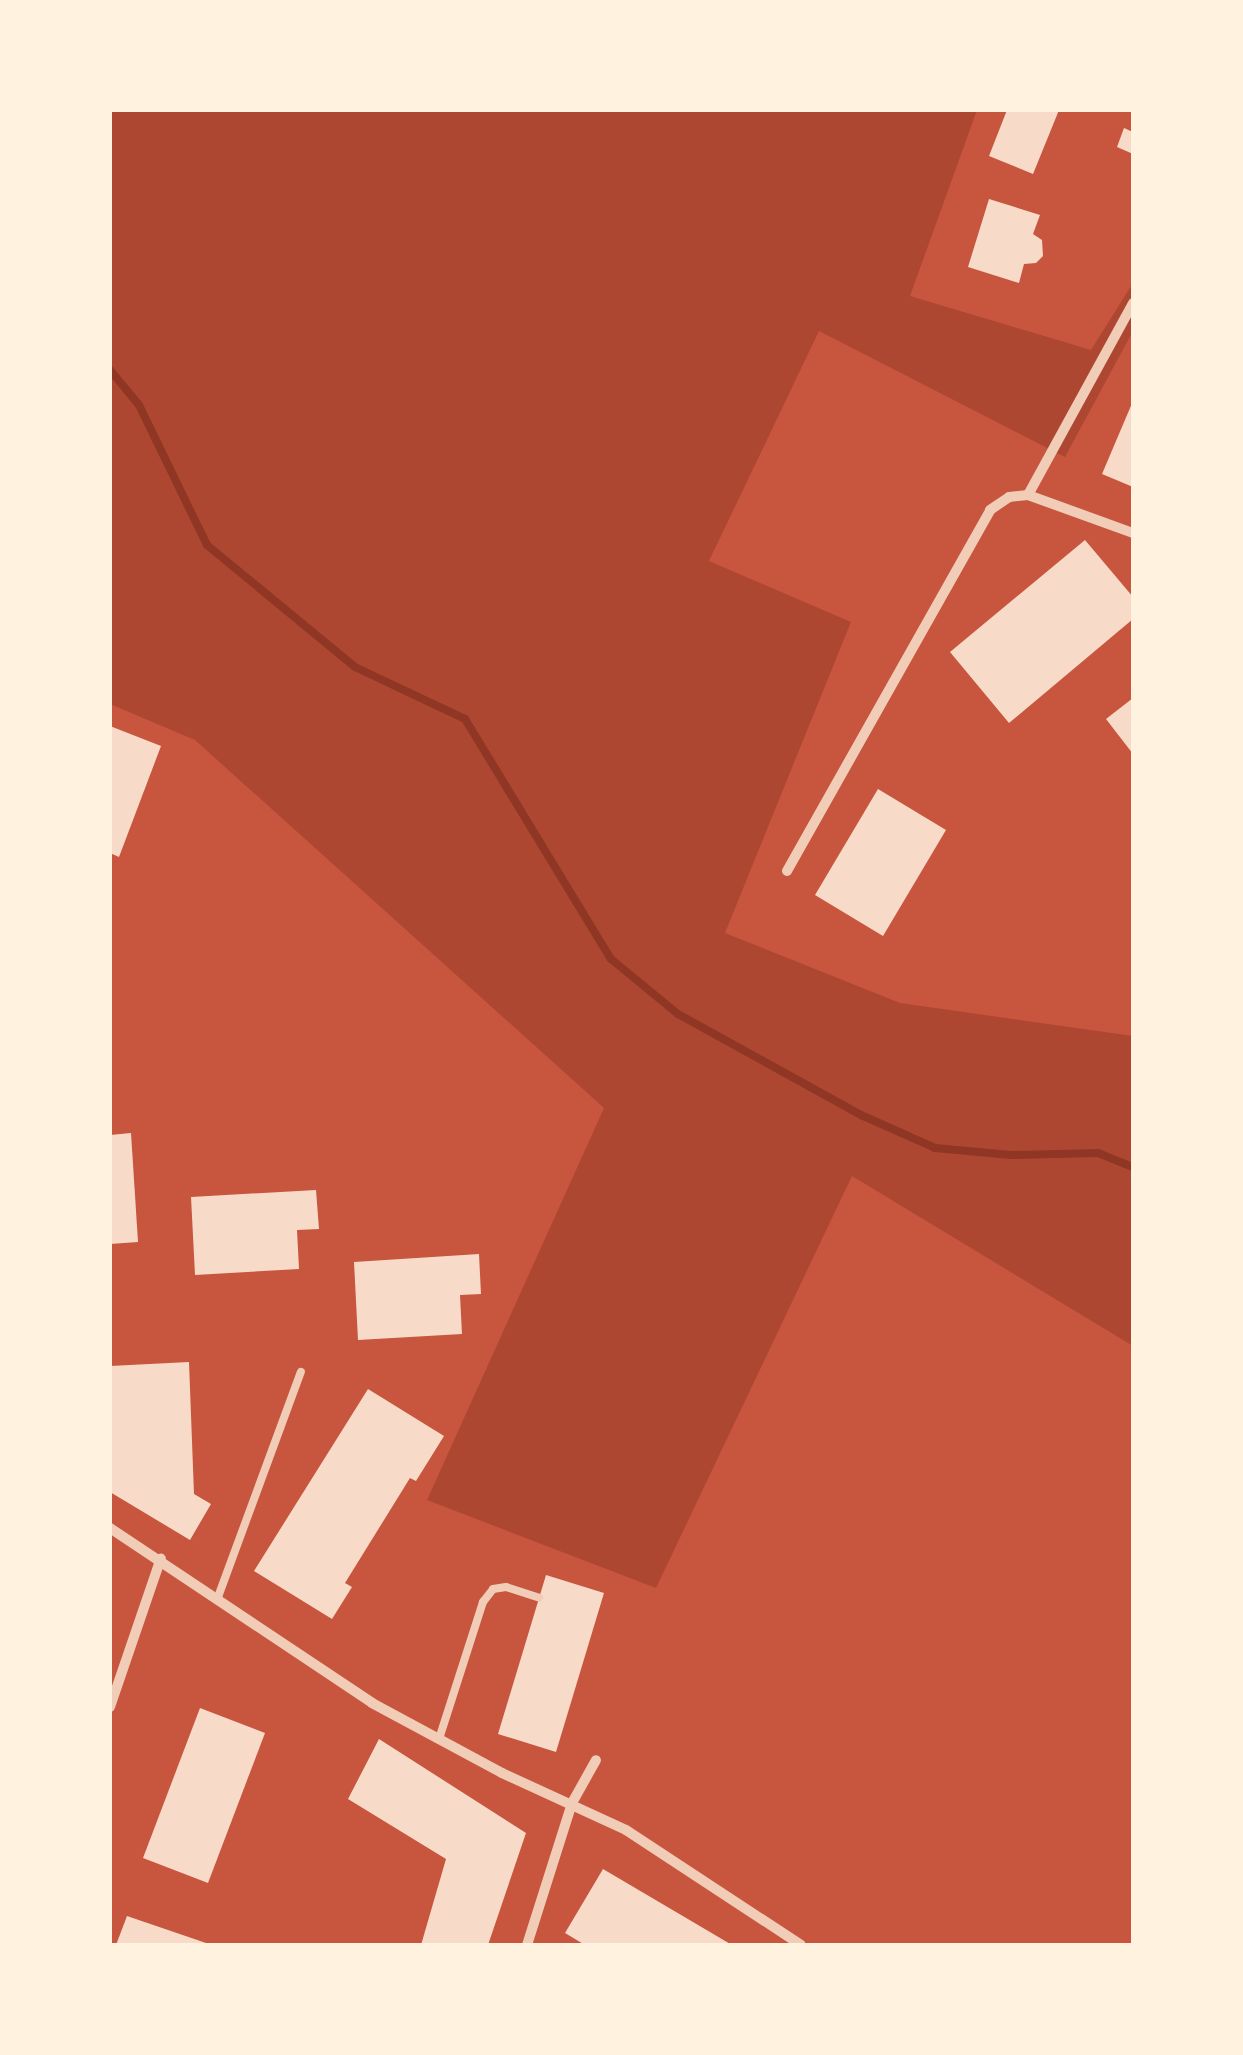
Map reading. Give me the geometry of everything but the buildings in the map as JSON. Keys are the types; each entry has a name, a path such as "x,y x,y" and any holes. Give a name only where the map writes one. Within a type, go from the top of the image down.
{"street":[{"path":"1028,495 1133,303"},
{"path":"788,871 990,510 1009,497 1028,495 1133,533"},
{"path":"110,1528 161,1558 372,1703 502,1773 626,1830 800,1945"},
{"path":"110,1707 161,1558"},
{"path":"527,1945 572,1803 596,1760"}],"lane":[{"path":"218,1597 301,1372"},
{"path":"440,1739 483,1602 493,1589 506,1588 540,1598"}],"shaded area":[{"path":"110,110 977,110 910,296 1091,350 1133,283 1133,331 1065,457 819,331 709,561 851,622 725,933 900,1003 1133,1036 1133,1346 852,1176 656,1588 427,1500 604,1108 195,740 110,704"}],"waterway":[{"path":"110,370 139,405 207,545 355,667 465,719 611,959 678,1014 861,1115 935,1148 1011,1155 1098,1153 1133,1167"}]}
